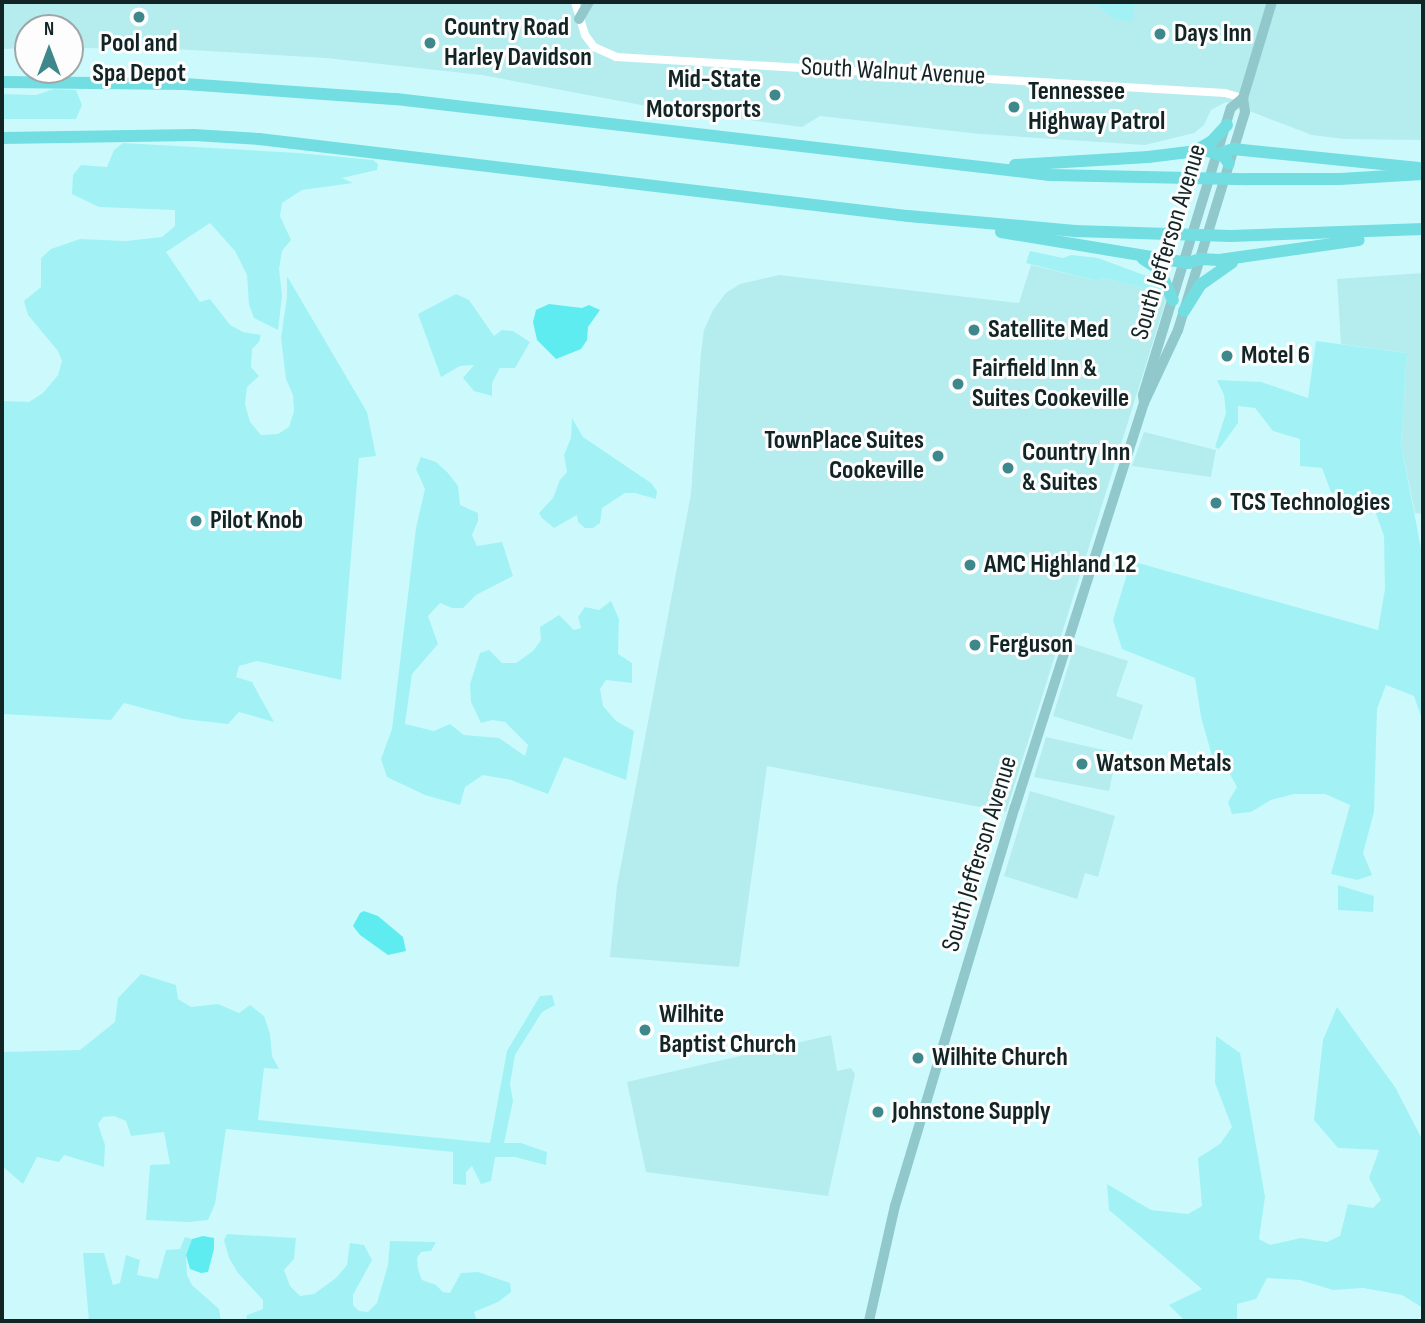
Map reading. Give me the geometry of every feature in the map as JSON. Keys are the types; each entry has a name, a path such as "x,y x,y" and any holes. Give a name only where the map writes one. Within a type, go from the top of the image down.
{"highway":[{"path":"2,82 185,84 396,99 949,165 1063,175 1188,179 1340,179 1423,174"},
{"path":"1191,153 1212,141 1227,125"},
{"path":"2,138 194,135 259,139 908,216 1169,235 1231,236 1423,230"},
{"path":"1218,154 1233,149 1423,168"},
{"path":"949,165 1064,163 1205,150 1218,154 1228,164"},
{"path":"908,216 1184,262 1219,260 1423,230"},
{"path":"1191,240 1194,254 1200,259"},
{"path":"1122,253 1147,260 1159,269 1173,300"},
{"path":"1184,311 1210,276 1222,267 1260,254"}],"main road":[{"path":"579,19 589,2"},
{"name":"South Jefferson Avenue","path":"869,1321 895,1206 1015,807 1144,403 1170,350 1184,311 1245,112 1243,98 1272,2"},
{"name":"South Jefferson Avenue","path":"1144,403 1143,395 1231,108 1243,98"}],"street":[{"name":"South Walnut Avenue","path":"575,2 579,19 594,47 616,57 1225,93 1243,98"}],"shaded area":[{"path":"2,2 1423,2 1423,140 1344,139 1312,135 1226,102 1211,110 1204,125 1194,133 1145,145 980,134 820,116 802,127 652,107 482,75 326,58 174,49 84,48 84,14 14,14 14,49 2,49"},
{"path":"1093,2 1135,2 1132,23 1113,18"},
{"path":"54,89 76,90 82,105 76,119 2,119 2,94 36,95"},
{"path":"123,143 298,153 373,160 378,164 377,170 342,178 353,183 302,190 282,203 280,216 291,240 282,251 279,269 282,296 278,330 254,318 249,305 247,275 235,251 210,223 166,252 200,302 210,299 230,325 243,332 261,335 259,342 252,349 251,367 259,376 247,387 245,404 250,422 261,435 278,434 289,427 294,411 293,395 286,379 281,338 287,276 367,412 376,456 359,458 341,680 257,661 239,666 236,677 252,682 274,722 239,712 228,724 184,719 124,703 111,720 2,714 2,401 29,402 43,393 58,375 62,361 58,351 28,315 24,301 41,287 41,258 51,249 80,239 126,241 162,237 175,226 175,210 99,207 72,194 73,175 81,165 107,167 114,150"},
{"path":"1030,251 1063,258 1071,255 1098,258 1163,282 1168,294 1103,278 1097,281 1026,263"},
{"path":"1031,265 1097,281 1103,278 1168,294 1006,812 767,766 739,967 610,957 617,886 691,494 701,353 704,330 713,310 726,293 740,284 779,275 1019,303"},
{"path":"1423,273 1423,514 1415,513 1401,444 1407,353 1341,344 1337,279"},
{"path":"456,294 469,300 494,336 502,330 513,331 530,342 515,368 500,368 492,383 492,396 474,391 463,378 474,365 460,366 441,377 418,314"},
{"path":"549,304 582,308 589,305 600,310 588,327 587,340 581,349 556,359 537,340 533,322 536,310"},
{"path":"1316,341 1407,353 1401,444 1423,559 1423,722 1414,696 1386,685 1377,709 1374,812 1363,853 1372,875 1357,880 1331,874 1350,805 1325,794 1294,794 1271,800 1251,812 1232,814 1228,802 1237,787 1227,769 1214,763 1201,717 1195,678 1122,649 1113,620 1131,561 1378,630 1385,589 1384,536 1374,508 1331,492 1322,468 1300,466 1300,439 1273,431 1255,408 1238,406 1238,423 1219,449 1215,447 1226,413 1224,395 1217,380 1261,382 1308,398"},
{"path":"572,418 583,437 651,483 657,491 656,499 625,493 602,508 600,523 593,528 585,528 578,522 577,515 554,528 542,518 539,513 553,498 560,480 567,472 564,455 571,438"},
{"path":"1144,432 1216,450 1211,477 1132,466"},
{"path":"421,457 436,462 448,473 458,486 460,505 478,513 478,521 472,535 477,546 502,542 513,576 476,595 463,608 452,608 440,603 428,616 438,644 412,674 405,724 434,731 450,724 464,735 499,738 525,756 528,745 505,722 492,720 481,723 471,702 470,684 480,653 489,650 502,663 516,663 533,651 541,640 540,627 559,615 574,630 581,628 578,617 585,607 599,610 611,601 619,619 618,654 632,663 632,683 606,680 600,689 603,706 616,721 634,731 626,780 564,757 548,794 511,780 483,775 465,787 460,805 425,795 387,777 381,759 392,729 416,528 425,489 416,469"},
{"path":"1075,644 1128,661 1116,696 1143,705 1132,740 1053,716"},
{"path":"1046,737 1117,753 1109,791 1034,777"},
{"path":"1030,791 1115,816 1098,877 1085,873 1077,899 1004,876"},
{"path":"1338,885 1374,896 1373,912 1338,910"},
{"path":"364,911 378,916 403,937 406,951 388,955 360,935 353,926"},
{"path":"141,974 176,985 178,999 191,1007 218,1004 239,1013 250,1005 264,1016 270,1034 272,1056 279,1069 264,1068 258,1120 490,1143 507,1051 540,996 552,995 555,1005 542,1012 515,1055 510,1084 513,1101 504,1143 521,1143 547,1152 546,1165 515,1157 495,1157 491,1181 481,1184 472,1166 466,1172 466,1185 453,1184 453,1152 226,1129 215,1204 208,1220 146,1220 150,1165 170,1164 164,1132 131,1136 126,1121 114,1116 103,1117 98,1124 105,1145 104,1167 64,1155 59,1162 37,1157 23,1184 2,1166 2,1052 80,1050 115,1022 118,998"},
{"path":"1337,1007 1395,1087 1423,1141 1423,1308 1402,1295 1363,1288 1333,1290 1300,1280 1267,1278 1256,1299 1237,1304 1237,1320 1185,1321 1169,1305 1202,1289 1109,1210 1107,1184 1151,1210 1188,1214 1202,1206 1198,1158 1220,1144 1232,1127 1215,1083 1216,1036 1240,1053 1265,1197 1259,1239 1270,1245 1301,1238 1327,1242 1340,1236 1348,1204 1373,1208 1381,1200 1369,1178 1379,1150 1338,1148 1314,1120 1323,1040"},
{"path":"831,1035 837,1071 851,1068 855,1074 828,1196 646,1172 627,1082"},
{"path":"227,1234 296,1238 294,1259 284,1270 290,1286 300,1296 314,1294 336,1278 347,1265 350,1243 364,1245 372,1260 353,1295 353,1305 359,1311 368,1312 377,1303 388,1265 390,1241 436,1242 431,1251 421,1252 417,1258 418,1269 422,1280 436,1285 443,1292 450,1293 461,1273 478,1272 510,1283 511,1292 498,1302 474,1312 477,1321 246,1321 247,1315 263,1309 263,1300 238,1273 229,1258 224,1240"},
{"path":"203,1236 214,1238 214,1249 208,1272 201,1273 190,1269 186,1255 192,1239"},
{"path":"185,1237 192,1239 186,1255 187,1275 192,1285 219,1309 221,1321 89,1321 83,1253 104,1253 113,1285 120,1283 126,1255 140,1260 137,1275 158,1279 166,1250 180,1249"}],"place":[{"name":"Pool and Spa Depot","path":"139,17"},
{"name":"Days Inn","path":"1160,34"},
{"name":"Country Road Harley Davidson","path":"430,43"},
{"name":"Mid-State Motorsports","path":"775,95"},
{"name":"Tennessee Highway Patrol","path":"1014,107"},
{"name":"Satellite Med","path":"974,330"},
{"name":"Motel 6","path":"1227,356"},
{"name":"Fairfield Inn & Suites Cookeville","path":"958,384"},
{"name":"TownPlace Suites Cookeville","path":"938,456"},
{"name":"Country Inn & Suites","path":"1008,468"},
{"name":"TCS Technologies","path":"1216,503"},
{"name":"Pilot Knob","path":"196,521"},
{"name":"AMC Highland 12","path":"970,565"},
{"name":"Ferguson","path":"975,645"},
{"name":"Watson Metals","path":"1082,764"},
{"name":"Wilhite Baptist Church","path":"645,1030"},
{"name":"Wilhite Church","path":"918,1058"},
{"name":"Johnstone Supply","path":"878,1112"}]}
